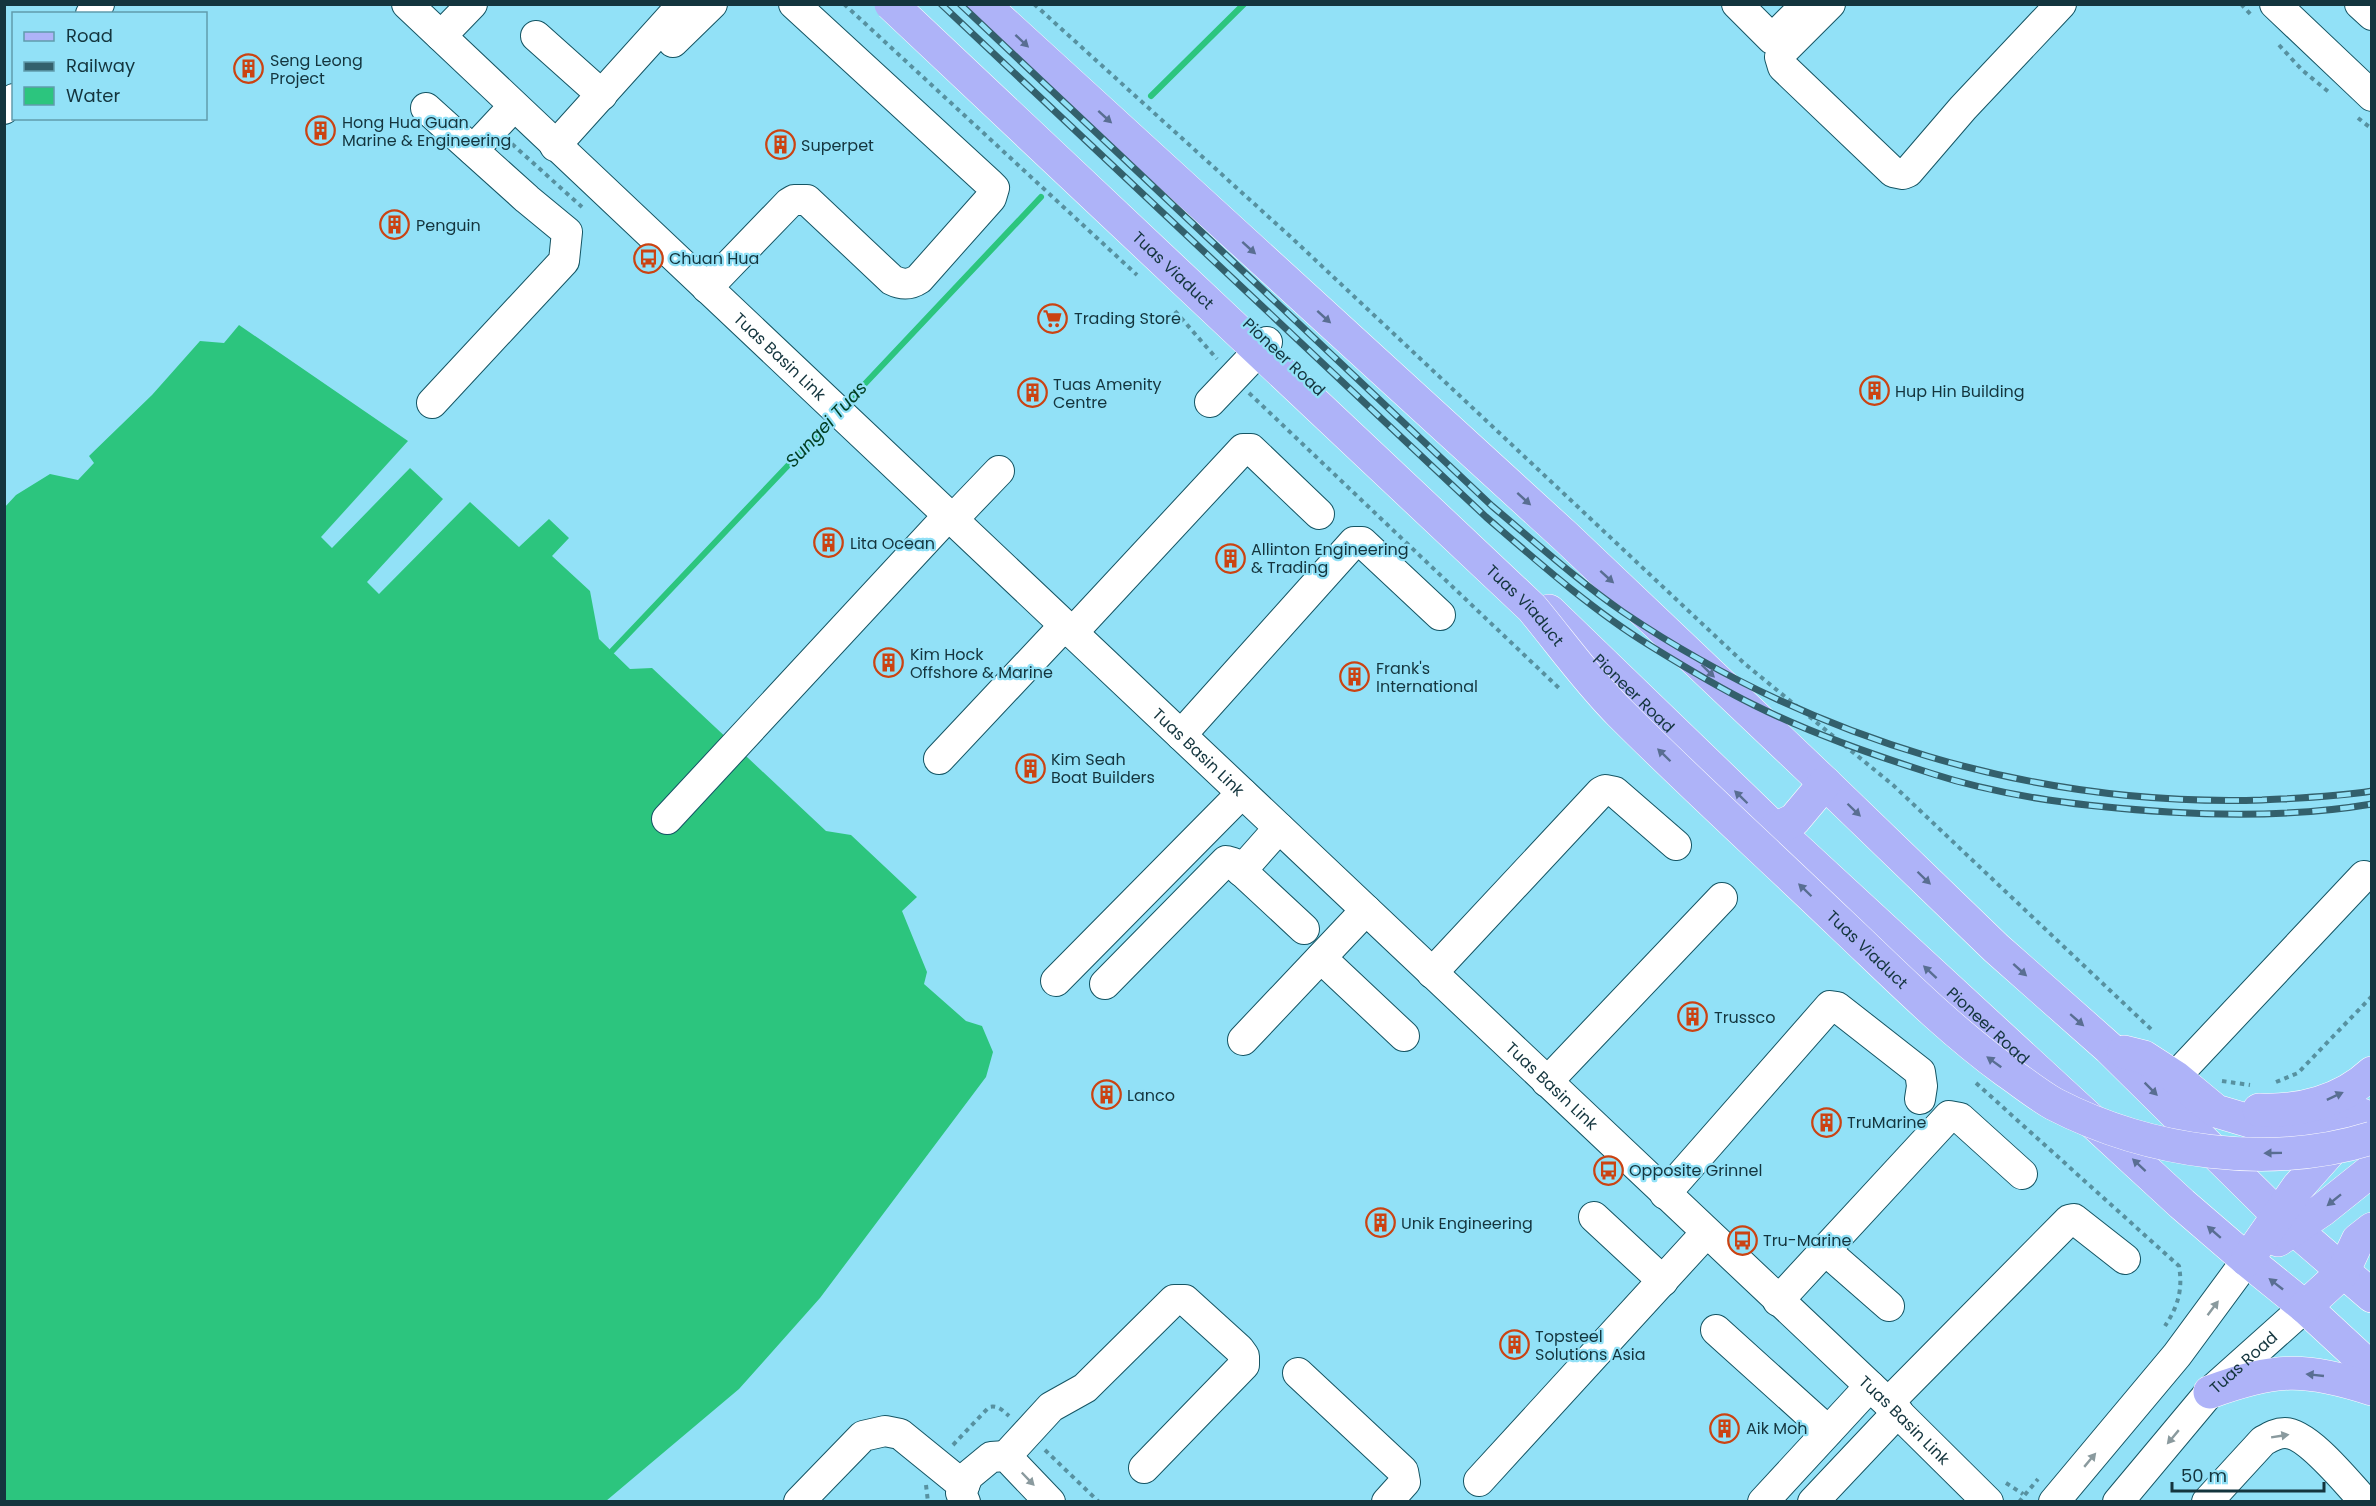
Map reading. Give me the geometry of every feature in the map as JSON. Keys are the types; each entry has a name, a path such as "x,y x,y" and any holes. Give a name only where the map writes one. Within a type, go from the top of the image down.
{"main road":[{"name":"Tuas Viaduct","path":"891,4 1532,608 1618,711 1893,974 1975,1048 2054,1103 2108,1126 2186,1148 2233,1153 2309,1152 2347,1145 2368,1118"},
{"name":"Pioneer Road","path":"910,4 1320,390 1774,829 2182,1204 2306,1307 2372,1369"},
{"path":"983,4 1565,536 1996,948 2109,1048 2287,1222 2372,1296"},
{"path":"1774,829 1794,820 1825,783"},
{"path":"2109,1048 2144,1057 2220,1098 2255,1110 2300,1109 2329,1100 2360,1084 2372,1073"},
{"path":"2186,1078 2216,1111 2287,1130 2335,1129 2368,1118"},
{"path":"2287,1222 2298,1187 2368,1118"},
{"path":"2247,1260 2287,1222 2372,1170"},
{"name":"Tuas Road","path":"2306,1307 2343,1272 2358,1240 2372,1228"},
{"path":"2210,1392 2248,1378 2286,1372 2323,1376 2372,1389"}],"street":[{"name":"Tuas Basin Link","path":"407,4 1885,1400 1988,1502"},
{"path":"441,36 472,4"},
{"path":"598,108 683,4"},
{"path":"555,146 712,4"},
{"path":"707,288 789,203 800,199 807,200 892,280 900,284 913,283 919,279 993,193 994,188 990,184 794,4"},
{"path":"1737,4 1772,39 1806,4"},
{"path":"1830,4 1783,51 1780,57 1783,67 1893,172 1904,174 2061,4"},
{"path":"2360,4 2372,15"},
{"path":"2280,6 2372,96"},
{"path":"536,36 598,108"},
{"path":"473,150 514,106"},
{"path":"426,108 567,232 564,261 432,403"},
{"path":"1210,402 1267,342"},
{"path":"939,759 1243,449 1251,449 1319,514"},
{"path":"668,819 950,518 999,471"},
{"path":"1181,735 1354,542 1362,542 1440,615"},
{"path":"1432,973 1601,792 1615,792 1676,845"},
{"path":"1056,981 1242,793"},
{"path":"1241,871 1279,828"},
{"path":"1105,984 1222,864 1229,861 1304,929"},
{"path":"2186,1078 2364,876"},
{"path":"1547,1082 1722,898"},
{"path":"1243,1040 1366,910"},
{"path":"1321,958 1404,1036"},
{"path":"1665,1194 1830,1006 1837,1007 1920,1072 1922,1086 1920,1099"},
{"path":"1778,1301 1949,1116 1960,1118 2022,1174"},
{"path":"1594,1217 1663,1281"},
{"path":"1813,1502 1885,1400 2069,1220 2074,1220 2125,1258"},
{"path":"1479,1481 1706,1233"},
{"path":"1825,1250 1889,1306"},
{"path":"2047,1489 2177,1355 2247,1260"},
{"path":"965,1494 968,1476 991,1457 1006,1456 1051,1407 1085,1388 1174,1300 1185,1300 1239,1349 1244,1356 1244,1365 1144,1468"},
{"name":"Tuas Road","path":"2121,1501 2210,1392 2306,1307"},
{"path":"1716,1330 1828,1431"},
{"path":"1298,1373 1403,1471 1405,1482 1387,1502"},
{"path":"1763,1502 1828,1431 1885,1400"},
{"path":"799,1502 863,1436 885,1431 900,1434 936,1463 965,1494"},
{"path":"2207,1502 2263,1441 2273,1435 2286,1433 2299,1437 2310,1445 2365,1502"},
{"path":"1006,1456 1050,1502"}],"path":[{"path":"844,4 1145,282"},
{"path":"1034,4 1293,239 1745,664 1893,785 2186,1078 2205,1075 2240,1085 2261,1085"},
{"path":"1171,306 1233,378 1566,694"},
{"path":"2271,1083 2298,1073 2372,996"},
{"path":"1971,1079 2179,1266 2182,1282 2177,1307 2160,1335"},
{"path":"928,1502 925,1493 926,1479 936,1463 989,1407 994,1405 1027,1433 1099,1502"},
{"path":"2019,1502 2047,1489"}],"water":[{"path":"239,325 408,441 321,537 332,548 410,468 443,499 367,582 379,594 470,502 519,547 549,519 569,538 552,556 590,591 599,639 630,669 652,668 826,831 851,835 917,897 902,911 927,972 924,984 966,1021 982,1026 993,1052 986,1077 820,1298 739,1389 606,1501 5,1501 4,508 16,495 50,474 78,480 94,463 89,456 152,395 200,341 224,343"}],"waterway":[{"name":"Sungei Tuas","path":"1151,96 1244,4"},
{"name":"Sungei Tuas","path":"844,406 1041,197"},
{"name":"Sungei Tuas","path":"612,651 833,418"}],"railway":[{"path":"941,4 1486,517 1565,584 1607,616 1649,645 1714,684 1775,715 1863,751 1959,782 2018,795 2109,807 2219,814 2270,814 2372,804"},
{"path":"960,4 1492,506 1606,600 1695,657 1770,696 1848,729 1928,756 2010,777 2093,791 2177,799 2262,800 2372,791"}],"place":[{"name":"Seng Leong Project","path":"249,69"},
{"name":"Hong Hua Guan Marine & Engineering","path":"321,131"},
{"name":"Superpet","path":"780,145"},
{"name":"Penguin","path":"395,225"},
{"name":"Chuan Hua","path":"648,258"},
{"name":"Trading Store","path":"1053,318"},
{"name":"Hup Hin Building","path":"1874,391"},
{"name":"Tuas Amenity Centre","path":"1032,393"},
{"name":"Lita Ocean","path":"829,543"},
{"name":"Allinton Engineering & Trading","path":"1230,558"},
{"name":"Kim Hock Offshore & Marine","path":"889,663"},
{"name":"Frank's International","path":"1355,677"},
{"name":"Kim Seah Boat Builders","path":"1030,768"},
{"name":"Trussco","path":"1693,1017"},
{"name":"Lanco","path":"1106,1095"},
{"name":"TruMarine","path":"1826,1122"},
{"name":"Opposite Grinnel","path":"1608,1170"},
{"name":"Unik Engineering","path":"1380,1223"},
{"name":"Tru-Marine","path":"1742,1240"},
{"name":"Topsteel Solutions Asia","path":"1514,1345"},
{"name":"Aik Moh","path":"1725,1428"}]}
